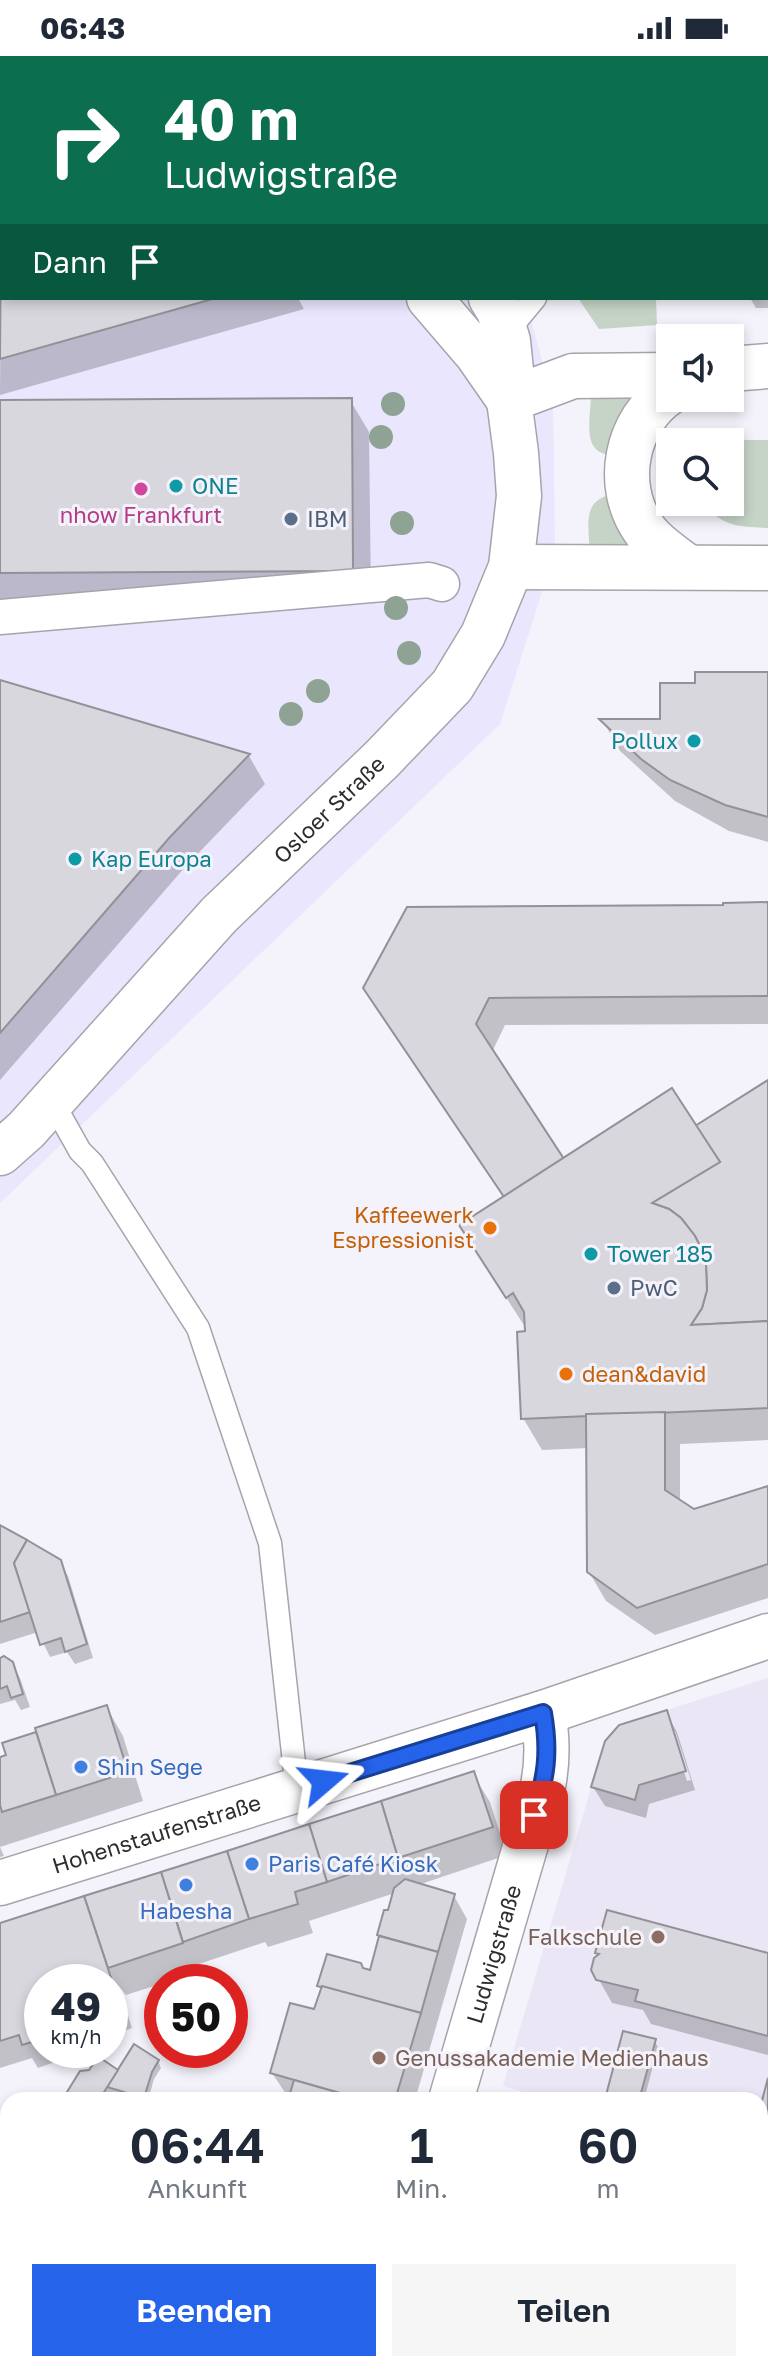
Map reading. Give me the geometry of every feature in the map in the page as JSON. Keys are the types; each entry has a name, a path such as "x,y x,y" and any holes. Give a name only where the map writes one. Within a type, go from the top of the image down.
{"street":[{"path":"431,300 477,354 509,400 573,376 656,375"},
{"name":"Osloer Straße","path":"0,1153 26,1130 219,915 382,759 452,686 483,635 511,567 519,496 509,400 511,370 498,316"},
{"path":"744,368 768,366"},
{"path":"656,401 634,433 626,467 630,500 644,530 686,566"},
{"path":"511,567 768,568"},
{"path":"0,617 429,580 442,584"},
{"name":"Hohenstaufenstraße","path":"0,1883 543,1713 768,1636"},
{"name":"Ludwigstraße","path":"453,2092 543,1786 548,1741 543,1713"}],"lane":[{"path":"498,316 531,300"},
{"path":"52,1101 80,1151 92,1163 198,1328 270,1543 297,1790"}],"shaded area":[{"path":"0,300 526,300 553,401 555,551 500,724 0,1203"},
{"name":"Falkschule","path":"768,1678 768,2092 524,2092 503,2086 605,1741 619,1725"}],"green space":[{"path":"579,300 656,300 656,325 599,329"},
{"path":"591,393 649,395 619,455 598,451 593,444 589,426"},
{"path":"744,440 768,440 768,528 739,526 717,517 744,516"},
{"path":"619,494 636,544 590,560 588,526 592,507 606,496"}],"building":[{"path":"0,300 209,300 0,359"},
{"name":"ONE","path":"352,398 353,571 0,573 0,400"},
{"name":"Pollux","path":"695,672 768,672 768,817 725,805 670,780 641,759 599,719 660,719 660,683 695,683"},
{"name":"Kap Europa","path":"0,680 250,754 170,837 0,1033"},
{"path":"768,902 768,996 489,998 476,1024 564,1159 504,1197 363,988 407,907"},
{"path":"768,1080 768,1321 691,1325 702,1308 707,1290 702,1250 681,1218 669,1209 652,1203 720,1162 695,1126"},
{"name":"Tower 185","path":"672,1088 720,1162 652,1203 669,1209 681,1218 702,1250 707,1290 702,1308 691,1325 768,1321 768,1408 521,1419 517,1332 525,1331 524,1312 513,1293 506,1298 459,1225"},
{"path":"665,1412 665,1490 694,1509 768,1486 768,1564 637,1608 587,1572 586,1414"},
{"path":"0,1525 27,1540 14,1563 30,1612 0,1622"},
{"path":"27,1540 61,1560 87,1644 65,1652 61,1638 40,1645 14,1563"},
{"path":"4,1656 13,1662 23,1694 11,1698 7,1686 0,1689 0,1658"},
{"path":"107,1705 128,1772 56,1795 35,1728"},
{"path":"667,1710 686,1771 639,1785 635,1800 591,1787 605,1741 619,1725"},
{"path":"36,1732 56,1795 2,1812 0,1757 6,1755 2,1743"},
{"path":"474,1771 493,1827 398,1858 381,1801"},
{"path":"381,1801 398,1858 327,1882 309,1824"},
{"path":"309,1824 327,1882 295,1892 298,1904 249,1919 227,1851"},
{"path":"227,1851 249,1919 183,1942 161,1872"},
{"path":"161,1872 183,1943 120,1964 107,1964 84,1896"},
{"path":"405,1879 455,1894 438,1952 377,1935 394,1888"},
{"path":"84,1896 106,1964 24,1964 22,2045 19,2035 0,2041 0,1923"},
{"path":"607,1910 768,1953 768,2036 635,2001 638,1990 596,1980 591,1970 594,1958 599,1954 595,1953"},
{"path":"379,1936 438,1952 421,2013 317,1986 327,1954 361,1963 363,1968 370,1970"},
{"path":"322,1986 421,2013 397,2092 336,2092 270,2073 290,2003 314,2009"},
{"path":"623,2031 656,2039 641,2092 607,2092"},
{"path":"134,2044 144,2050 144,2068 154,2068 146,2092 124,2092 107,2087 119,2068 128,2068 128,2054"},
{"path":"118,2070 104,2092 67,2092 80,2071"},
{"path":"294,2080 336,2092 290,2092"}],"place":[{"name":"ONE","path":"176,486"},
{"name":"nhow Frankfurt","path":"141,489"},
{"name":"IBM","path":"291,519"},
{"name":"Pollux","path":"694,741"},
{"name":"Kap Europa","path":"75,859"},
{"name":"Kaffeewerk Espressionist","path":"490,1228"},
{"name":"Tower 185","path":"591,1254"},
{"name":"PwC","path":"614,1288"},
{"name":"dean&david","path":"566,1374"},
{"name":"Shin Sege","path":"81,1767"},
{"name":"Paris Café Kiosk","path":"252,1864"},
{"name":"Habesha","path":"186,1885"},
{"name":"Falkschule","path":"658,1937"},
{"name":"Genussakademie Medienhaus","path":"379,2058"}],"route":[{"path":"324,1781 543,1713 548,1762 534,1815"}]}
